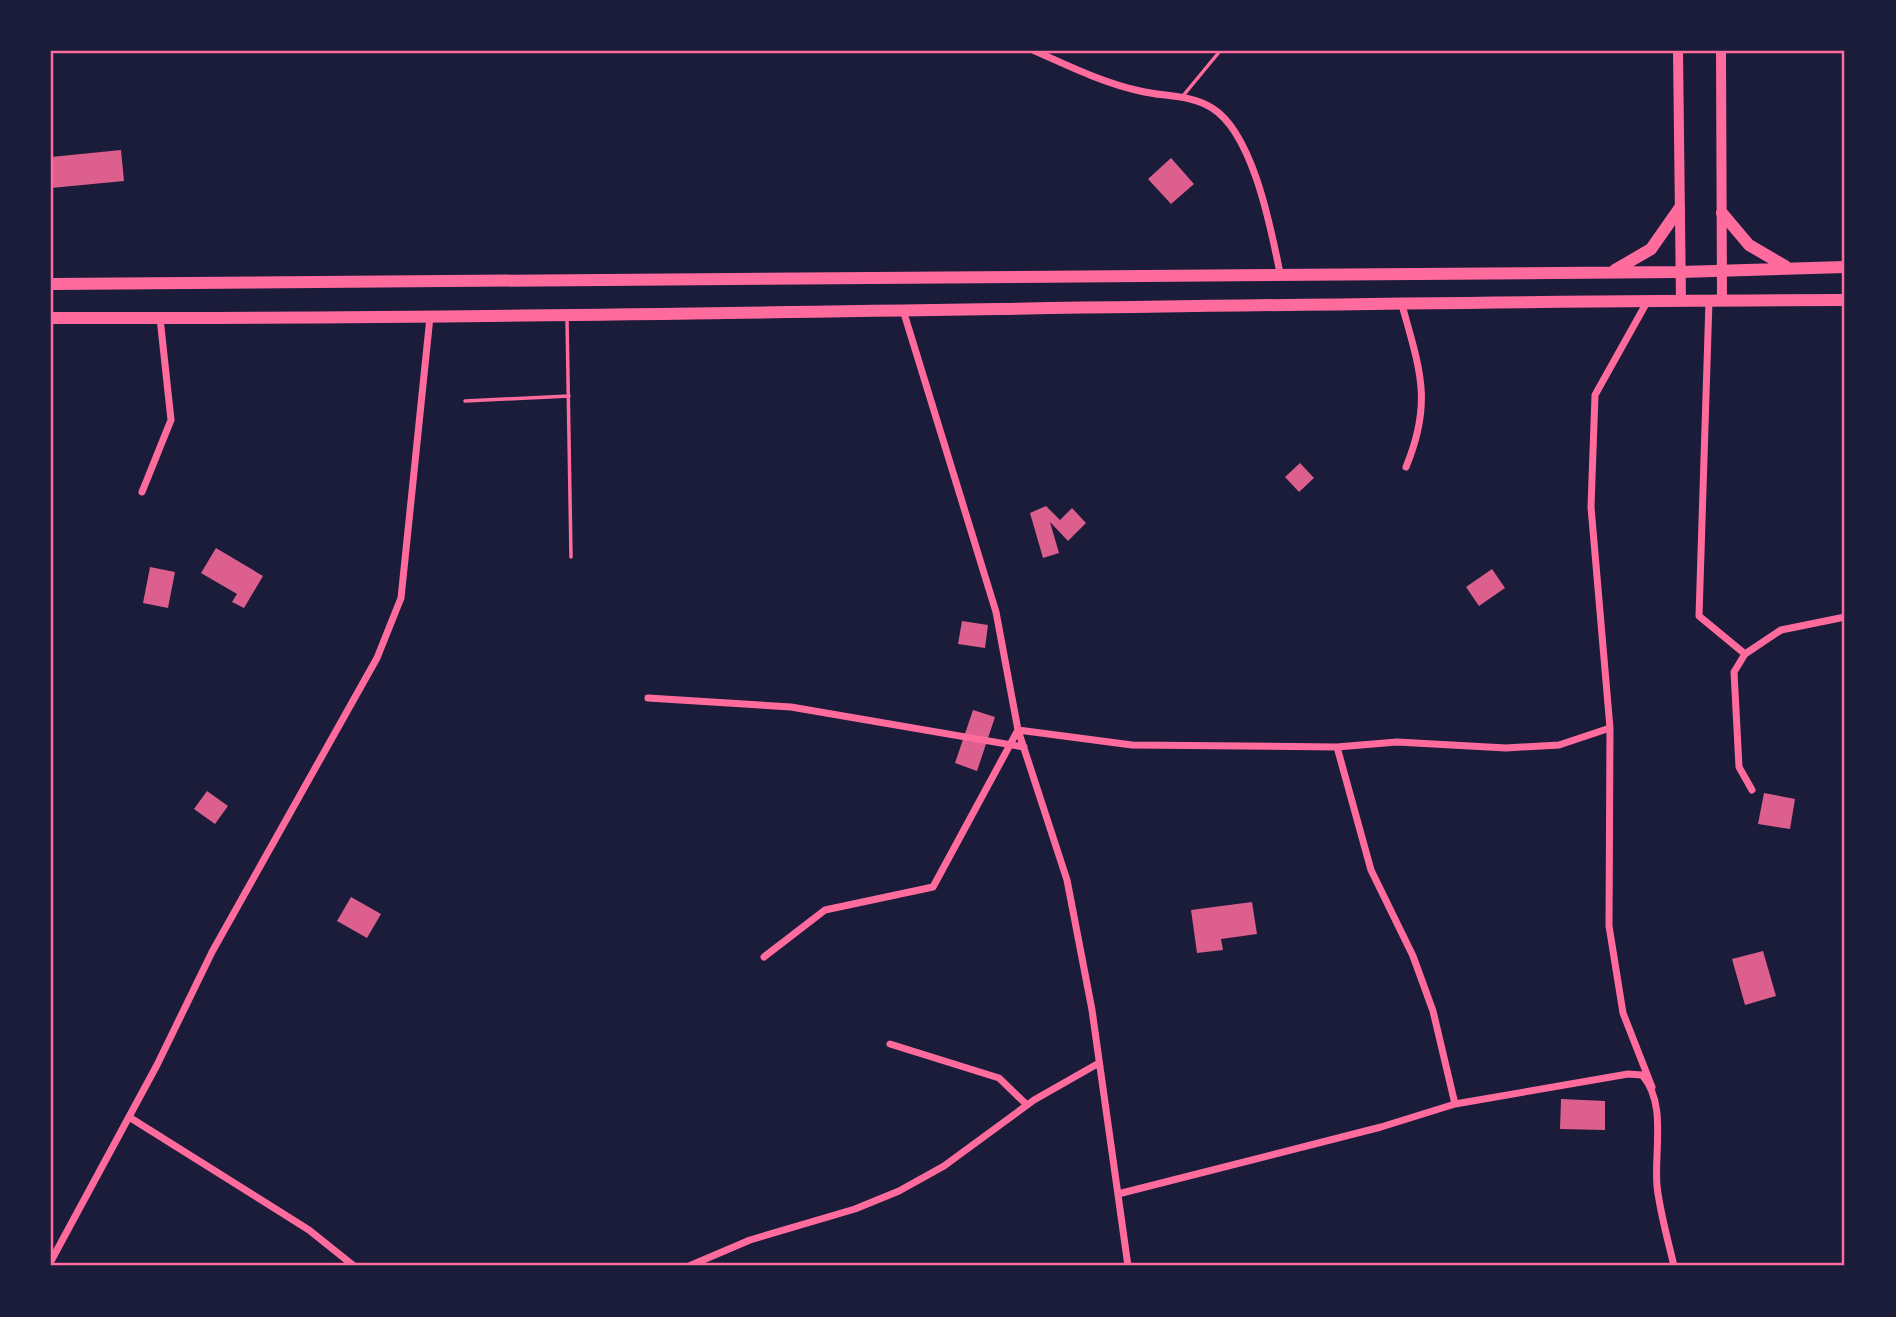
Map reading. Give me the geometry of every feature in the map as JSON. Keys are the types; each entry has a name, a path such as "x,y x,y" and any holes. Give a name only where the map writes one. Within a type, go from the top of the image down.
{"highway":[{"path":"1611,272 1651,249 1679,209"},
{"path":"1722,213 1749,245 1788,268"},
{"path":"51,284 1680,272 1845,267"},
{"path":"51,318 430,317 566,313 1845,300"}],"main road":[{"path":"1678,51 1681,302"},
{"path":"1716,301 1722,269 1721,51"}],"street":[{"path":"1035,51 1082,73 1140,92 1182,97 1213,108 1237,136 1265,200 1279,273"},
{"path":"1716,301 1699,616 1745,654"},
{"path":"1647,302 1595,395 1591,507 1610,728 1609,926 1623,1013 1652,1087 1657,1118 1657,1187 1674,1266"},
{"path":"1402,305 1418,362 1423,409 1417,440 1406,467"},
{"path":"903,310 996,611 1018,730 1067,880 1099,1063 1128,1266"},
{"path":"51,1261 129,1117 212,952 377,658 391,625 401,597 430,317"},
{"path":"142,492 171,420 160,318"},
{"path":"1752,790 1739,767 1734,672 1745,654 1781,630 1845,617"},
{"path":"648,698 792,707 1024,747"},
{"path":"1018,730 1132,745 1337,747 1397,742 1506,748 1559,745 1610,728"},
{"path":"764,957 825,910 933,887 1018,730"},
{"path":"1337,747 1371,870 1413,956 1433,1011 1455,1104"},
{"path":"890,1044 999,1078 1027,1105"},
{"path":"689,1266 750,1241 855,1209 899,1191 944,1166 1027,1105 1099,1063"},
{"path":"1118,1194 1381,1127 1455,1104 1628,1073 1642,1075 1652,1087"},
{"path":"129,1117 309,1230 354,1266"}],"lane":[{"path":"1182,97 1220,51"},
{"path":"566,313 571,557"},
{"path":"465,401 569,396"}],"building":[{"path":"121,150 124,181 51,188 51,157"},
{"path":"1171,158 1194,184 1171,204 1148,179"},
{"path":"1300,463 1314,478 1299,492 1285,477"},
{"path":"1046,506 1060,520 1072,508 1086,523 1068,541 1050,522 1059,553 1043,558 1030,513"},
{"path":"216,548 263,576 244,608 232,602 237,594 201,573"},
{"path":"150,567 175,572 168,608 143,603"},
{"path":"1492,569 1505,588 1479,606 1466,587"},
{"path":"962,621 988,625 985,648 958,644"},
{"path":"973,710 995,717 977,771 955,763"},
{"path":"207,791 228,806 215,824 194,809"},
{"path":"1764,793 1795,799 1790,829 1758,824"},
{"path":"351,897 381,914 367,938 337,921"},
{"path":"1252,902 1257,934 1221,939 1223,950 1197,953 1191,910"},
{"path":"1763,951 1776,996 1745,1005 1732,959"},
{"path":"1561,1099 1605,1101 1605,1130 1560,1129"}]}
